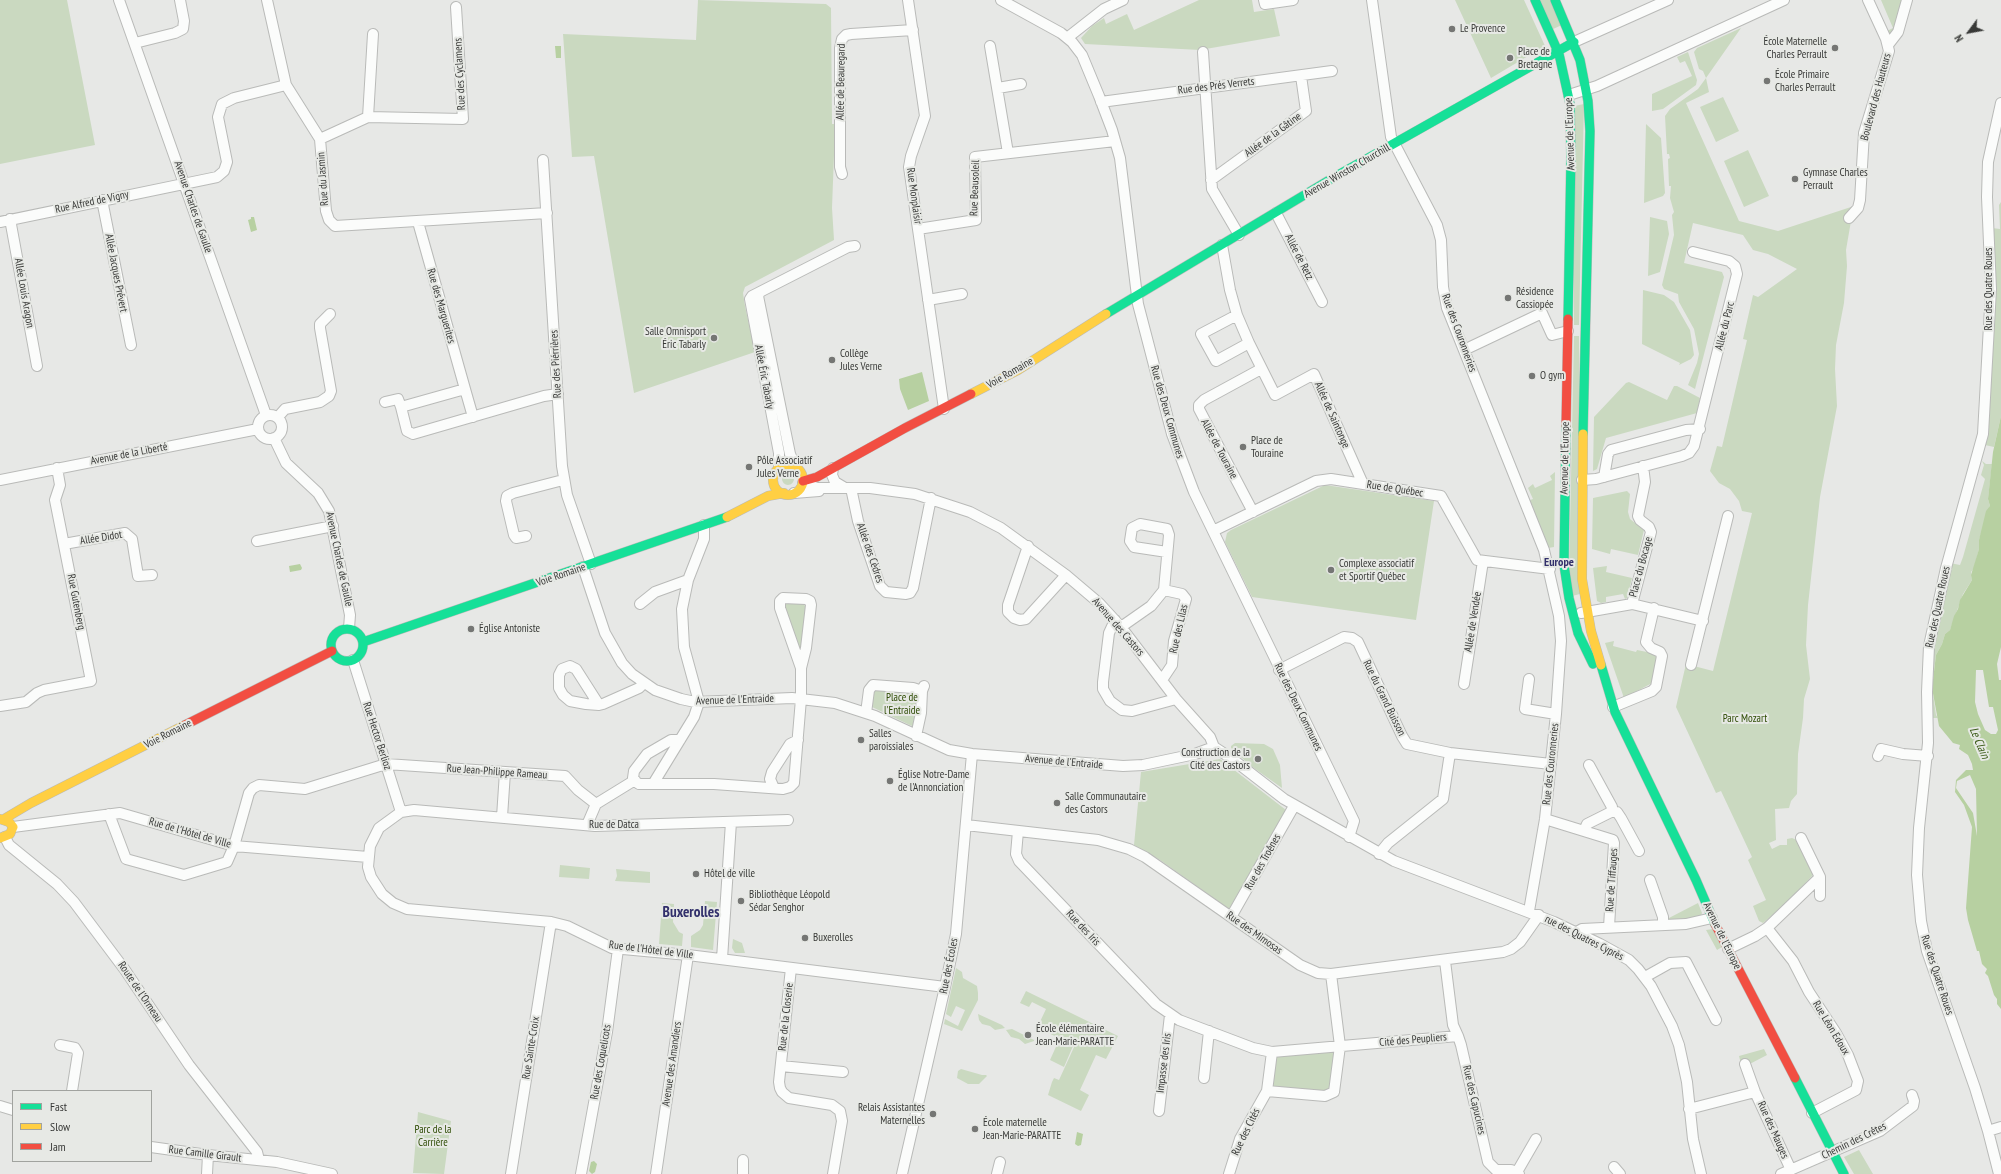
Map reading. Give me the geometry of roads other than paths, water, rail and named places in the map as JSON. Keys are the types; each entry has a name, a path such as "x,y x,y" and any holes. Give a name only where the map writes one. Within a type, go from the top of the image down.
{"street":[{"name":"Avenue Charles de Gaulle","path":"120,0 266,415"},
{"path":"135,43 175,33 183,29 184,21 180,0"},
{"name":"Rue du Jasmin","path":"267,0 286,85 320,139 326,211 332,223 338,227 547,213"},
{"name":"Rue Monplaisir","path":"908,0 925,116 909,161 944,409"},
{"name":"Rue des Deux Communes","path":"1001,0 1067,38 1082,55 1101,102 1120,158 1137,294 1143,327 1172,434 1184,467 1213,531 1354,821 1349,837"},
{"path":"1067,38 1107,3 1123,0"},
{"path":"1264,0 1265,4 1293,0"},
{"name":"Rue des Couronneries","path":"1372,0 1391,137 1437,225 1441,240 1444,297 1534,523 1550,569 1559,616 1561,648 1551,764 1545,819 1529,911"},
{"path":"1534,0 1558,52 1576,84 1586,90"},
{"name":"Avenue de l'Europe","path":"1555,0 1574,42 1586,90 1590,152 1581,560 1586,612 1613,706 1696,880 1712,918 1844,1174"},
{"path":"1558,52 1574,42 1668,0"},
{"path":"1569,95 1586,90 1784,0"},
{"name":"Boulevard des Hauteurs","path":"1849,218 1858,208 1860,200 1864,133 1888,58 1888,45 1868,0"},
{"path":"1888,45 1898,32 1906,0"},
{"name":"Rue des Cyclamens","path":"320,139 368,117 462,119 456,7"},
{"name":"Allée de Beauregard","path":"842,174 840,167 840,48 842,39 851,34 913,30"},
{"path":"368,117 372,34"},
{"path":"990,46 1008,153"},
{"path":"1203,52 1212,189 1239,235"},
{"name":"Avenue Winston Churchill","path":"1137,294 1239,235 1331,179 1558,52"},
{"name":"Avenue de l'Europe","path":"1558,52 1569,95 1572,156 1564,549 1566,577 1578,634 1609,695"},
{"name":"Rue des Prés Verrets","path":"1101,102 1332,71"},
{"name":"Allée de la Gâtine","path":"1212,180 1306,111 1301,76"},
{"path":"998,88 1021,84"},
{"name":"Rue Alfred de Vigny","path":"0,222 184,183 212,179 224,171 226,162 218,117 222,104 234,98 286,85"},
{"name":"Rue des Quatre Roues","path":"1999,1174 1988,1131 1927,951 1921,921 1917,874 1918,849 1928,756 1927,692 1930,639 1946,568 1984,434 1991,289 1987,205 1988,162 2001,103"},
{"name":"Rue Beausoleil","path":"918,229 976,220 975,157 1115,141"},
{"name":"Rue des Piérrières","path":"544,160 564,480 587,566"},
{"name":"Allée Jacques Prévert","path":"102,200 131,346"},
{"name":"Allée de Retz","path":"1276,213 1322,302"},
{"name":"Allée Louis Aragon","path":"10,220 37,366"},
{"name":"Rue des Marguerites","path":"418,222 473,417"},
{"name":"Allée de Saintonge","path":"1222,245 1230,290 1237,315 1261,369 1275,395 1314,374 1363,484"},
{"name":"Allée Éric Tabarly","path":"779,468 780,453 749,303 751,297 848,247 855,246"},
{"name":"Allée du Parc","path":"1582,480 1604,477 1689,453 1694,446 1700,429 1737,271 1734,264 1729,261 1693,252"},
{"name":"Allée Éric Tabarly","path":"760,292 758,296 790,454 797,468"},
{"path":"928,300 962,294"},
{"name":"Voie Romaine","path":"803,482 817,477 877,443 1018,370 1137,294"},
{"path":"1464,350 1542,313 1552,335 1568,331"},
{"path":"278,417 285,409 324,401 331,393 317,321 330,314"},
{"path":"1237,315 1201,334 1216,361 1249,343"},
{"name":"Allée de Touraine","path":"1253,512 1199,409 1204,400 1261,369"},
{"path":"401,407 465,389"},
{"path":"384,402 398,399 407,431 410,434 544,396 558,394"},
{"path":"266,415 278,417 282,428 280,433 274,438 264,438 258,429 260,420 266,415"},
{"name":"Avenue de la Liberté","path":"0,480 258,429"},
{"path":"1604,477 1608,454 1611,450 1686,430 1700,429"},
{"name":"Avenue Charles de Gaulle","path":"274,438 286,463 324,500 329,511 350,615 349,628"},
{"name":"Voie Romaine","path":"755,501 774,478 779,468 787,465 797,468 816,470 877,443"},
{"name":"Place du Bocage","path":"1632,604 1651,532 1649,527 1640,520 1638,516 1645,482 1643,466"},
{"name":"Rue Gutenberg","path":"0,706 26,702 37,693 91,681 55,500 60,485 57,468"},
{"path":"774,478 776,488 789,493 800,488 803,482 797,468"},
{"path":"833,468 832,475 835,482 848,488"},
{"name":"Rue de Québec","path":"1213,531 1322,479 1331,479 1441,496 1477,560 1482,561"},
{"path":"526,536 516,538 514,536 506,502 507,496 564,480"},
{"name":"Avenue des Castors","path":"803,482 811,487 830,489"},
{"name":"Avenue des Castors","path":"789,493 848,488 886,490 931,498 970,512 1001,528 1028,546 1066,575 1118,623 1176,699 1210,737 1214,747 1231,758 1294,806 1349,837"},
{"name":"Allée des Cèdres","path":"848,488 880,586 886,592 906,594 910,593 913,588 931,498"},
{"name":"Voie Romaine","path":"363,642 704,525 741,511 755,501 768,496 789,493"},
{"path":"1691,665 1728,516"},
{"path":"654,784 694,717 699,702 684,647 682,609 688,580 704,539 704,525"},
{"path":"257,541 333,526"},
{"name":"Allée Didot","path":"64,544 125,533 132,539 138,576 152,574"},
{"path":"1028,546 1008,605 1008,612 1014,618 1020,620 1026,619 1066,575"},
{"path":"1167,552 1164,590 1151,606 1118,623 1109,633 1103,682 1106,695 1110,701 1122,710 1132,711 1176,699"},
{"path":"1482,561 1550,569"},
{"name":"Allée de Vendée","path":"1464,684 1482,561"},
{"name":"Avenue de l'Entraide","path":"587,566 605,633 612,649 622,663 644,682 668,695 699,702 802,699 835,703 892,723 916,736 949,750 972,754 1123,766 1142,765 1195,754 1214,747"},
{"path":"640,604 656,592 688,580"},
{"name":"Rue des Lilas","path":"1162,680 1172,665 1175,637 1186,602 1182,594 1164,590"},
{"path":"680,740 672,740 647,754 635,768 633,775 635,780 639,784 714,784 787,788 794,783 802,699 801,668 806,648 810,603 806,599 783,598 780,601 780,608 801,668"},
{"path":"1559,616 1632,604 1654,608 1703,621"},
{"path":"1613,706 1652,691 1656,686 1662,656 1659,651 1648,646 1646,641 1654,608"},
{"path":"349,628 358,633 363,642 361,653 353,660 343,660 332,651 331,645 334,635 343,629 349,628"},
{"name":"Rue du Grand Buisson","path":"1280,670 1344,637 1352,638 1358,642 1407,744 1450,753 1551,764"},
{"name":"Voie Romaine","path":"2,819 332,651"},
{"name":"Rue Hector Berlioz","path":"353,660 402,812"},
{"path":"1529,679 1525,709 1556,714"},
{"path":"599,705 639,688 644,682"},
{"path":"866,713 869,690 873,685 923,689 921,713 916,736"},
{"path":"774,788 770,779 772,772 790,744 798,740"},
{"path":"1877,750 1928,756"},
{"path":"1379,854 1388,843 1443,799 1450,753"},
{"name":"Rue des Écoles","path":"902,1174 956,934 972,754"},
{"path":"109,814 126,859 184,875 227,862 234,846 249,793 256,786 305,789 386,764"},
{"name":"Rue Jean-Philippe Rameau","path":"386,764 565,776 578,790 596,804"},
{"path":"1584,831 1587,824 1611,812 1612,807 1589,765"},
{"path":"502,817 505,772"},
{"path":"587,825 596,804 635,780"},
{"name":"Rue des Troênes","path":"1231,917 1294,806"},
{"name":"Rue de l'Hôtel de Ville","path":"441,811 414,810 402,812 379,828 370,846 368,867 376,887 382,894 400,906 412,909 551,922 567,926 604,945 618,949 688,954 945,987"},
{"name":"Rue de Datca","path":"441,811 587,825 788,820"},
{"name":"Rue de Tiffauges","path":"1611,812 1617,812 1639,851"},
{"name":"Rue de l'Hôtel de Ville","path":"13,827 120,813 234,846 368,857"},
{"path":"2,819 13,827 10,834 2,838"},
{"name":"Rue de Tiffauges","path":"1545,819 1613,840 1614,843 1604,928 1598,938 1600,944"},
{"path":"722,959 732,822"},
{"name":"Rue des Mimosas","path":"966,825 1098,840 1129,849 1144,857 1306,969 1318,973 1331,974 1445,961 1503,952 1512,949 1520,942 1539,915"},
{"name":"Rue des Iris","path":"1018,831 1016,854 1019,860 1131,979 1156,1004 1170,1015"},
{"name":"rue des Quatres Cyprès","path":"1349,837 1379,854 1420,872 1539,915 1577,932 1629,960 1645,977 1663,1006 1679,1045 1687,1082 1693,1139 1701,1174"},
{"name":"Route de l'Ormeau","path":"2,838 57,884 79,908 124,970 189,1066 257,1152 259,1160"},
{"path":"1801,838 1820,877 1820,896"},
{"path":"1728,950 1767,928 1820,877"},
{"path":"1650,880 1663,917 1663,925"},
{"name":"Rue de Tiffauges","path":"1577,932 1582,929 1686,924 1712,918"},
{"name":"Rue Sainte-Croix","path":"510,1174 551,922"},
{"name":"Rue Léon Edoux","path":"1767,928 1793,961 1809,992 1836,1033 1848,1055 1858,1081 1856,1090 1812,1113"},
{"name":"Rue des Coquelicots","path":"581,1174 607,1032 618,949"},
{"name":"Avenue des Amandiers","path":"656,1174 688,954"},
{"name":"Cité des Peupliers","path":"1170,1015 1253,1048 1272,1052 1458,1036 1453,1025 1445,961"},
{"path":"1645,977 1670,964 1686,962 1716,1020"},
{"name":"Rue de la Closerie","path":"791,968 780,1088 785,1096 832,1105 840,1111 842,1121 833,1174"},
{"path":"1272,1052 1267,1090 1325,1096 1332,1094 1336,1089 1340,1046 1331,974"},
{"name":"Impasse des Iris","path":"1159,1111 1170,1015"},
{"path":"1204,1078 1209,1031"},
{"name":"Rue des Capucines","path":"1458,1036 1490,1165 1496,1170 1511,1170 1518,1173"},
{"path":"60,1045 76,1048 78,1054 72,1090"},
{"name":"Rue des Mauges","path":"1745,1064 1755,1092 1762,1103 1791,1170"},
{"name":"Rue de la Closerie","path":"781,1066 842,1072"},
{"name":"Rue des Cités","path":"1229,1174 1231,1163 1240,1139 1267,1090"},
{"name":"Rue des Mauges","path":"1690,1109 1755,1092"},
{"name":"Chemin des Crêtes","path":"1781,1174 1833,1153 1880,1131 1913,1106 1914,1101 1912,1096"},
{"path":"0,1106 12,1110"},
{"path":"1988,1131 2001,1126"},
{"path":"1518,1173 1536,1139"},
{"name":"Rue Camille Girault","path":"152,1147 208,1156 277,1162 332,1174"},
{"path":"207,1174 208,1156"},
{"path":"743,1160 743,1174"},
{"path":"997,1174 1000,1162"}],"water":[{"path":"555,46 561,46 561,58 556,58"},
{"path":"251,217 254,217 257,230 251,232 248,220 251,219"},
{"path":"922,372 929,401 908,410 900,389 899,379"},
{"name":"Le Clain","path":"2001,416 2001,647 1997,664 1999,680 2001,680 2001,1009 1997,1004 1997,999 1994,995 1988,976 1985,973 1987,969 1982,964 1979,951 1977,951 1966,908 1972,827 1964,805 1955,792 1956,780 1966,770 1973,770 1972,764 1968,755 1959,749 1960,745 1953,743 1939,726 1932,688 1936,655 1945,634 1950,630 1960,600 1972,580 1971,575 1979,549 1979,540 1986,511 1990,506 1988,499 1993,452","holes":["1976,670 1983,670 1989,707 1993,707 1998,730 1996,734 1991,734 1985,730 1978,714 1975,702","1970,775 1976,789 1977,836 1973,813 1956,788 1957,781"]},
{"path":"300,564 302,568 301,570 290,572 289,566"},
{"path":"1077,1132 1083,1134 1081,1145 1078,1146 1075,1144"},
{"path":"594,1161 597,1164 595,1172 592,1174 589,1171 591,1162"}],"place":[{"name":"Le Provence","path":"1452,29"},
{"name":"École Maternelle Charles Perrault","path":"1835,48"},
{"name":"Place de Bretagne","path":"1510,58"},
{"name":"École Primaire Charles Perrault","path":"1767,81"},
{"name":"Gymnase Charles Perrault","path":"1795,179"},
{"name":"Résidence Cassiopée","path":"1508,298"},
{"name":"Salle Omnisport Éric Tabarly","path":"714,338"},
{"name":"Collège Jules Verne","path":"832,360"},
{"name":"O gym","path":"1532,376"},
{"name":"Place de Touraine","path":"1243,447"},
{"name":"Pôle Associatif Jules Verne","path":"749,467"},
{"name":"Complexe associatif et Sportif Québec","path":"1331,570"},
{"name":"Église Antoniste","path":"471,629"},
{"name":"Salles paroissiales","path":"861,740"},
{"name":"Construction de la Cité des Castors","path":"1258,759"},
{"name":"Église Notre-Dame de l'Annonciation","path":"890,781"},
{"name":"Salle Communautaire des Castors","path":"1057,803"},
{"name":"Hôtel de ville","path":"696,874"},
{"name":"Bibliothèque Léopold Sédar Senghor","path":"741,901"},
{"name":"Buxerolles","path":"805,938"},
{"name":"École élémentaire Jean-Marie-PARATTE","path":"1028,1035"},
{"name":"Relais Assistantes Maternelles","path":"933,1114"},
{"name":"École maternelle Jean-Marie-PARATTE","path":"975,1129"}],"district":[{"name":"Europe","path":"1559,563"},
{"name":"Buxerolles","path":"691,913"}],"park label":[{"name":"Place de l'Entraide","path":"902,704"},
{"name":"Parc Mozart","path":"1745,719"},
{"name":"Parc de la Carrière","path":"433,1136"}]}
